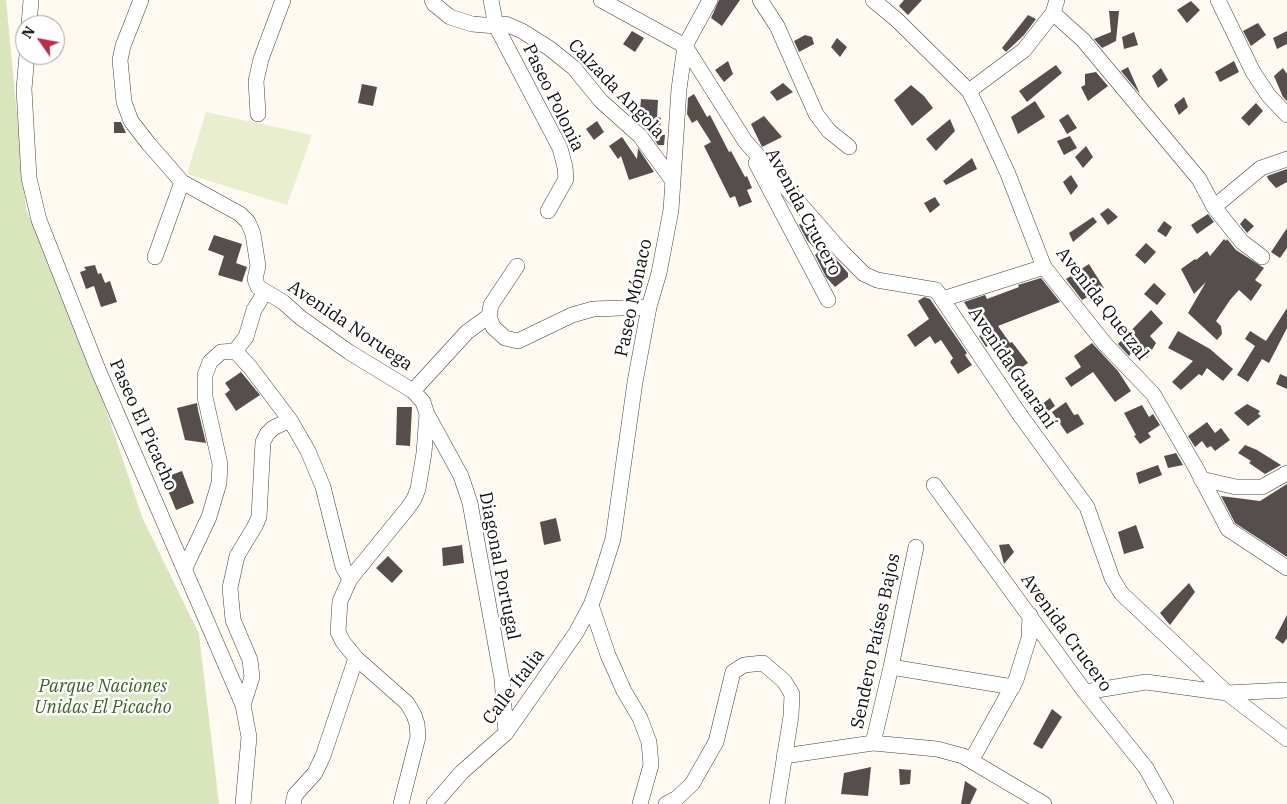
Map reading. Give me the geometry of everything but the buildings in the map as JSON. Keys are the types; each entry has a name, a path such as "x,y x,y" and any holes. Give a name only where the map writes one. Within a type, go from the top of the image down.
{"street":[{"path":"30,15 31,0"},
{"path":"141,0 123,46 120,60 124,102 131,121 148,144 182,182 240,214 248,222 253,234 258,266 255,279 258,288 265,292 254,310 246,337 235,351 221,352 210,362 205,375 205,397 220,464 219,483 209,517 185,568"},
{"path":"258,114 256,81 261,59 283,0"},
{"name":"Calzada Angola","path":"432,0 434,4 450,17 472,24 496,26 506,24 522,31 548,48 574,68 602,101 640,136 673,182"},
{"name":"Paseo Polonia","path":"492,0 496,26 560,148 566,179 548,212"},
{"path":"601,0 685,46"},
{"name":"Paseo Mónaco","path":"591,605 614,538 635,382 671,210 679,89 685,46 710,0"},
{"path":"760,0 777,26 808,100 816,114 829,131 849,147"},
{"name":"Avenida Quetzal","path":"873,0 969,91 1008,174 1044,267 1105,344 1153,394 1228,529 1287,568"},
{"path":"1218,0 1254,72 1269,96 1287,115"},
{"path":"969,91 1024,50 1055,6 1199,179 1214,207 1242,242 1262,258"},
{"name":"Avenida Guaraní","path":"685,46 745,141 842,252 864,274 877,280 936,290 1020,415 1087,507 1112,578 1121,593 1227,693 1287,738"},
{"name":"Paseo El Picacho","path":"26,65 24,89 30,178 39,220 99,372 243,705 249,737 243,804"},
{"name":"Avenida Crucero","path":"745,141 828,300"},
{"path":"1214,207 1261,168 1287,159"},
{"path":"155,257 182,182"},
{"path":"518,266 491,305 489,316 493,327 505,338 518,341 572,315 593,309 650,307"},
{"path":"943,299 1044,267"},
{"name":"Avenida Noruega","path":"265,292 283,302 301,318 349,352 413,391"},
{"path":"402,804 418,737 418,724 407,703 356,658 343,642 338,632 340,601 350,579 414,499 424,453 427,414 423,402 413,391 467,332 489,316"},
{"path":"235,351 250,367 290,420 308,451 323,487 343,567 350,579"},
{"name":"Diagonal Portugal","path":"427,414 461,476 470,502 502,679 506,733"},
{"path":"243,705 252,677 250,660 233,620 230,588 237,556 259,517 263,442 273,428 290,420"},
{"path":"1201,479 1236,487 1262,487 1287,473"},
{"name":"Avenida Crucero","path":"934,485 1085,692 1146,768 1166,804"},
{"name":"Sendero Países Bajos","path":"873,744 916,547"},
{"path":"591,605 608,655 624,691 640,718 649,742 651,765 640,804"},
{"name":"Calle Italia","path":"434,804 462,772 506,733 576,633 591,605"},
{"path":"972,761 1016,680 1028,638 1030,615"},
{"path":"293,804 295,795 315,773 323,756 356,658"},
{"path":"666,804 677,798 692,784 716,742 733,672 744,665 763,664 784,681 792,694 791,716 777,804"},
{"path":"891,667 1013,687"},
{"path":"1085,692 1146,682 1227,693 1287,690"},
{"path":"784,756 873,744 937,749 963,756 1044,804"}],"green space":[{"name":"Parque Naciones Unidas El Picacho","path":"0,0 6,0 26,209 92,368 142,517 199,634 219,804 0,804"},
{"path":"206,112 312,135 287,205 187,174"}]}
